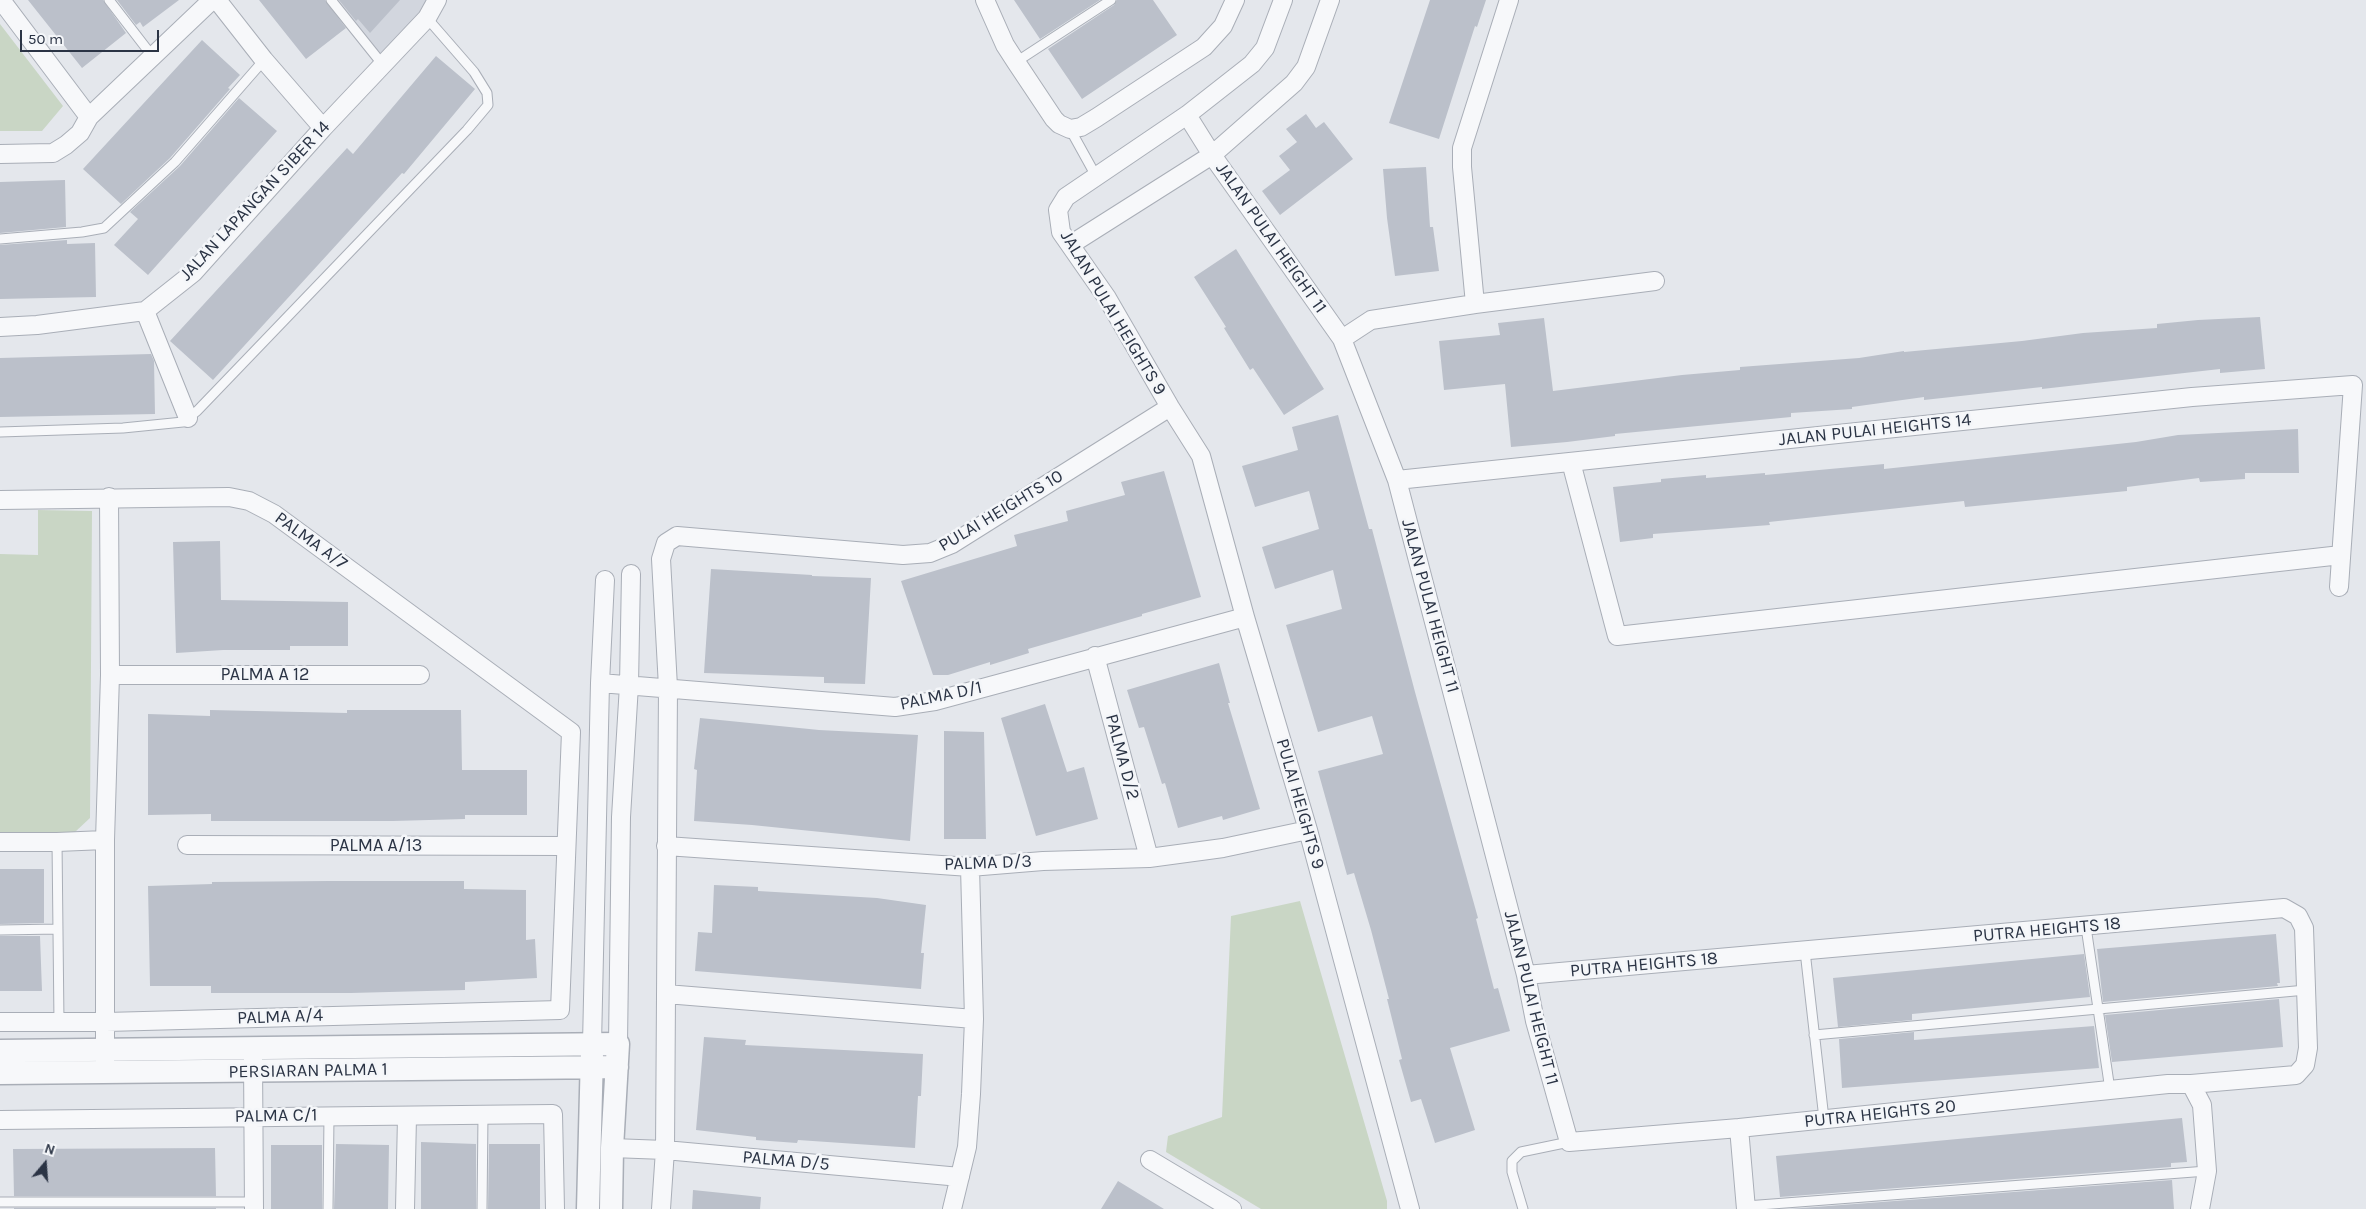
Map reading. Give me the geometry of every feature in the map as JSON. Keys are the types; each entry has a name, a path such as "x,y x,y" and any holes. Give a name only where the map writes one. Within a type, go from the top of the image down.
{"street":[{"path":"1,0 88,117"},
{"path":"0,154 53,153 80,133 88,117 212,0"},
{"path":"217,0 264,60 323,128"},
{"name":"JALAN LAPANGAN SIBER 14","path":"145,311 193,273 323,128 427,18 437,0"},
{"path":"985,0 1005,45 1016,62 1054,119 1059,124 1070,129 1081,127 1096,118 1204,47 1223,26 1230,15 1235,0"},
{"name":"JALAN PULAI HEIGHTS 9","path":"1170,408 1107,298 1061,232 1058,210 1066,197 1187,115 1252,64 1265,48 1283,0"},
{"path":"1070,245 1212,155 1294,83 1306,67 1330,0"},
{"path":"1475,304 1462,167 1462,148 1509,0"},
{"name":"JALAN PULAI HEIGHT 11","path":"1187,115 1212,155 1342,339 1397,480 1526,975 1536,1021 1569,1142"},
{"path":"1342,339 1371,320 1475,304 1655,281"},
{"path":"0,327 37,325 145,311 188,418"},
{"name":"JALAN PULAI HEIGHTS 14","path":"1397,480 2192,397 2352,385 2341,555"},
{"name":"PULAI HEIGHTS 10","path":"668,687 661,559 666,543 678,536 903,555 930,553 952,544 1170,408"},
{"name":"PULAI HEIGHTS 9","path":"1170,408 1201,456 1244,617 1308,830 1410,1209"},
{"path":"1571,462 1617,636 2341,555 2340,587"},
{"path":"104,1071 106,1049 105,840 110,675 109,497"},
{"name":"PALMA A/7","path":"0,500 109,497 229,497 249,501 274,514 571,732 566,846"},
{"path":"611,1209 612,1148 618,1044 621,818 629,685 631,574"},
{"path":"588,1209 600,683 605,580"},
{"name":"PALMA D/1","path":"600,683 668,687 726,695 895,707 935,701 1244,617"},
{"name":"PALMA D/2","path":"1095,656 1148,858"},
{"name":"PALMA A 12","path":"110,675 420,675"},
{"path":"661,1209 665,1150 668,687"},
{"name":"PALMA D/3","path":"666,846 970,867 1044,860 1148,858 1223,848 1308,830"},
{"path":"0,842 105,840"},
{"name":"PALMA A/13","path":"187,845 566,846"},
{"name":"PALMA A/4","path":"0,1022 106,1022 560,1010 566,846"},
{"path":"952,1209 967,1147 974,1019 970,867"},
{"name":"PUTRA HEIGHTS 18","path":"1526,975 2284,908 2298,916 2304,928 2308,1048 2305,1065 2296,1075 2191,1084"},
{"path":"666,994 974,1019"},
{"path":"0,1051 618,1044"},
{"path":"253,1047 254,1205"},
{"name":"PERSIARAN PALMA 1","path":"0,1073 617,1067"},
{"name":"PUTRA HEIGHTS 20","path":"1569,1142 1739,1128 2168,1084 2191,1084"},
{"path":"2191,1084 2202,1105 2207,1171 2200,1209"},
{"name":"PALMA C/1","path":"0,1120 553,1114 555,1209"},
{"path":"405,1209 408,1117"},
{"path":"1739,1128 1746,1207"},
{"name":"PALMA D/5","path":"612,1148 665,1150 960,1177"},
{"path":"1150,1160 1232,1209"}],"lane":[{"path":"109,0 153,57"},
{"path":"331,0 383,65"},
{"path":"1016,62 1111,0"},
{"path":"0,432 123,428 183,422 188,418 467,130 488,105 487,93 474,72 427,18"},
{"path":"0,238 82,232 104,228 175,162 264,60"},
{"path":"1070,129 1096,176"},
{"path":"57,842 59,1022"},
{"path":"2086,927 2110,1090"},
{"path":"0,930 58,929"},
{"path":"1804,951 1824,1119"},
{"path":"1814,1035 2306,990"},
{"path":"482,1209 483,1115"},
{"path":"328,1209 329,1116"},
{"path":"1523,1209 1512,1172 1512,1160 1522,1152 1569,1142"},
{"path":"1746,1207 2207,1171"},
{"path":"0,1202 254,1205"}],"shaded area":[{"path":"332,0 433,0 381,64"}],"green space":[{"path":"0,24 63,106 42,131 0,131"},
{"path":"38,510 92,511 90,818 75,832 0,832 0,554 38,555"},
{"path":"1300,901 1387,1201 1387,1209 1261,1209 1166,1152 1168,1136 1222,1117 1231,916"}],"building":[{"path":"28,0 103,0 126,33 82,68"},
{"path":"117,0 179,0 143,27 140,22 136,25"},
{"path":"259,0 325,0 346,28 306,59"},
{"path":"339,0 400,0 370,33 358,19 356,21"},
{"path":"1014,0 1100,0 1040,39"},
{"path":"1117,0 1153,0 1177,35 1082,99 1048,49 1114,5"},
{"path":"1430,0 1486,0 1477,27 1475,26 1439,139 1389,123"},
{"path":"202,40 240,75 170,158 121,204 83,169"},
{"path":"436,56 475,89 404,174 402,173 213,380 170,341 347,148 353,154"},
{"path":"239,98 277,131 148,275 114,245 138,219 130,212 180,166"},
{"path":"1306,114 1316,128 1324,122 1353,159 1280,215 1262,191 1290,170 1279,156 1297,142 1286,129"},
{"path":"1426,167 1430,227 1433,227 1439,271 1395,276 1383,169"},
{"path":"65,180 66,227 0,233 0,182"},
{"path":"67,240 67,244 95,243 96,297 0,299 0,245"},
{"path":"1236,249 1324,389 1284,415 1253,368 1250,370 1224,328 1226,327 1194,277"},
{"path":"2260,317 2265,369 2220,373 2220,369 2042,389 2042,387 1924,400 1924,397 1852,407 1852,409 1791,413 1791,417 1615,434 1615,436 1567,442 1511,447 1505,384 1444,390 1439,341 1500,335 1498,323 1544,318 1553,391 1682,375 1740,370 1740,367 1859,358 1904,351 2022,341 2083,333 2157,328 2157,324 2198,320"},
{"path":"151,354 154,361 155,414 0,417 0,358"},
{"path":"1338,415 1369,529 1372,529 1478,918 1476,919 1494,989 1498,988 1510,1031 1450,1048 1475,1130 1435,1143 1421,1099 1411,1102 1399,1060 1402,1059 1371,930 1354,873 1347,875 1318,771 1383,754 1372,716 1318,732 1286,625 1342,609 1333,570 1275,589 1262,547 1319,529 1309,491 1255,507 1242,466 1298,450 1292,427"},
{"path":"2298,429 2299,473 2245,473 2245,479 2200,482 2199,478 2127,487 2127,491 1965,507 1964,501 1769,522 1770,525 1653,534 1653,538 1620,542 1613,487 1661,482 1661,479 1706,475 1706,478 1765,473 1765,475 1884,464 1884,469 2136,442 2178,435"},
{"path":"1164,471 1201,597 1028,649 1029,653 990,665 990,662 948,675 933,675 901,581 1017,546 1014,535 1068,521 1066,511 1125,495 1121,482"},
{"path":"220,541 221,600 348,602 348,646 290,646 290,650 223,650 176,653 173,542"},
{"path":"711,569 871,578 865,684 824,683 824,677 704,673"},
{"path":"1219,663 1230,703 1228,703 1260,809 1223,820 1222,816 1178,828 1165,783 1162,784 1144,727 1139,728 1127,690"},
{"path":"1045,704 1067,772 1084,767 1098,819 1036,836 1001,718"},
{"path":"210,710 347,713 347,710 461,710 462,770 527,770 527,815 465,815 465,819 393,821 211,821 211,814 148,815 148,714 210,716"},
{"path":"700,718 819,730 918,735 910,841 694,821 697,770 694,769"},
{"path":"944,731 984,732 986,839 944,839"},
{"path":"0,869 44,869 44,923 0,924"},
{"path":"464,881 464,889 526,890 526,940 535,939 537,978 465,982 465,990 351,993 211,993 211,986 150,986 148,886 212,884 212,882"},
{"path":"714,885 758,887 758,891 877,898 926,905 921,953 924,953 921,989 695,971 698,932 712,933"},
{"path":"2276,934 2280,983 2277,983 2278,986 2103,1002 2097,949"},
{"path":"0,936 40,936 42,991 0,991"},
{"path":"2084,954 2090,997 1912,1014 1912,1020 1838,1027 1833,978"},
{"path":"2279,999 2283,1047 2112,1062 2105,1015"},
{"path":"2094,1026 2099,1068 1842,1088 1839,1039 1914,1032 1914,1040"},
{"path":"704,1037 746,1040 745,1045 923,1054 921,1096 918,1096 915,1148 798,1140 797,1143 756,1140 756,1137 696,1130"},
{"path":"2182,1118 2187,1162 2171,1163 2171,1167 1780,1197 1776,1156"},
{"path":"421,1142 476,1144 476,1209 421,1209"},
{"path":"336,1144 389,1145 388,1209 334,1209"},
{"path":"489,1144 540,1144 540,1209 488,1209"},
{"path":"271,1145 322,1145 322,1209 271,1209"},
{"path":"215,1148 216,1196 14,1196 13,1149"},
{"path":"2172,1180 2174,1209 1789,1209"},
{"path":"1118,1181 1164,1209 1101,1209"},
{"path":"693,1190 761,1197 760,1209 692,1209"},
{"path":"216,1208 216,1209 14,1209"}]}
